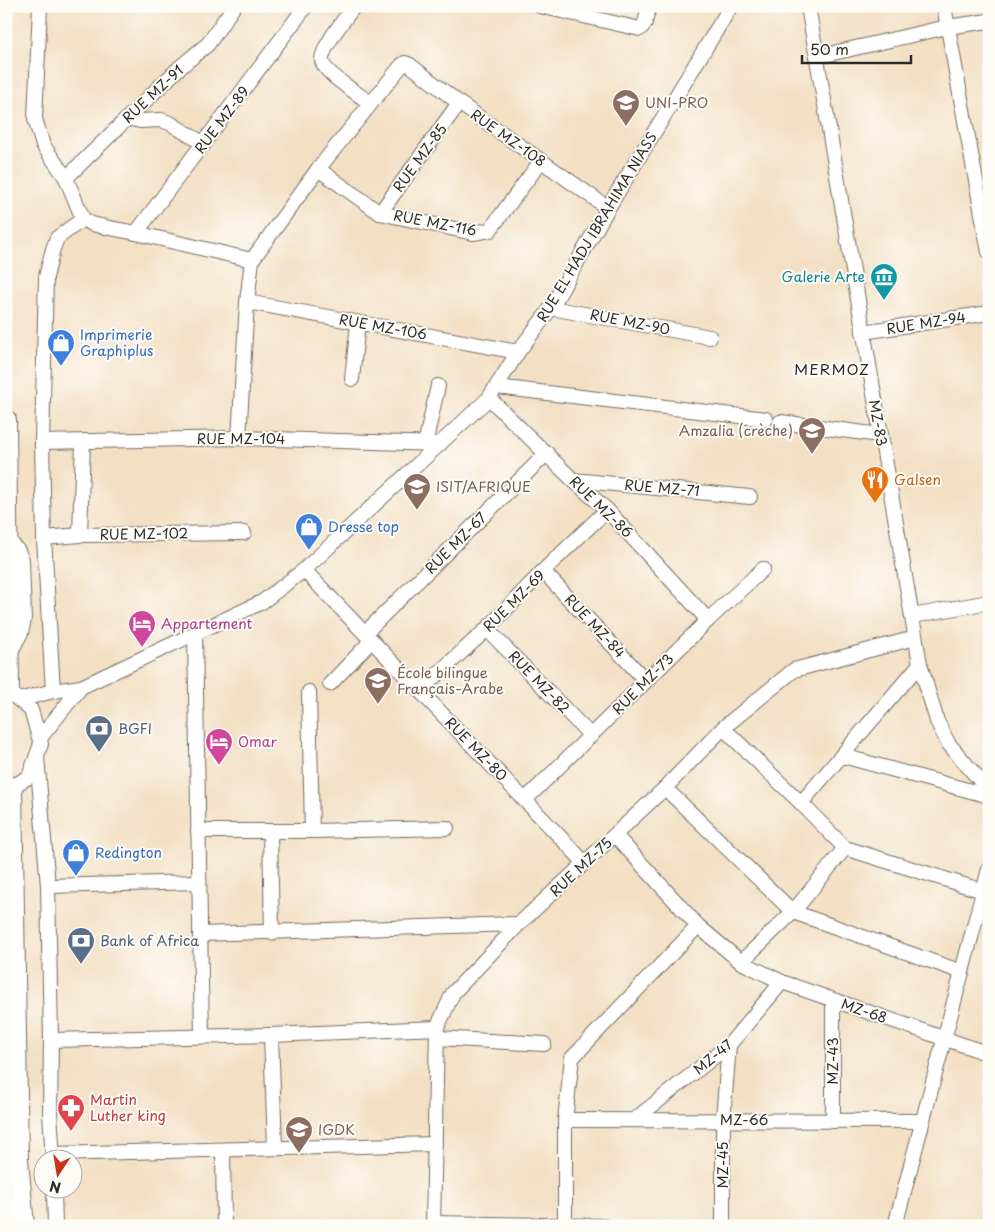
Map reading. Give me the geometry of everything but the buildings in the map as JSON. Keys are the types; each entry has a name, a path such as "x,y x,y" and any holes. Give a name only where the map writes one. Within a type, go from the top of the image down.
{"highway":[{"path":"6,420 8,656 11,694"},
{"path":"9,788 18,1160 24,1226"},
{"path":"17,1226 21,1199"}],"street":[{"path":"40,6 35,118 43,145 66,178 82,219 92,224 252,260"},
{"name":"RUE MZ-91","path":"66,178 179,68 208,44 234,6"},
{"name":"RUE MZ-89","path":"136,233 306,6"},
{"path":"239,438 247,302 252,260 318,169 370,103 326,69 322,60 325,49 354,6"},
{"path":"540,6 640,29 645,24 649,6"},
{"name":"RUE EL HADJ IBRAHIMA NIASS","path":"11,694 81,687 262,602 304,570 440,444 493,392 518,352 551,308 608,208 731,6"},
{"name":"MZ-83","path":"808,6 920,664 937,721 948,743 989,791"},
{"path":"944,6 989,252"},
{"path":"816,57 947,27 989,21"},
{"name":"RUE MZ-108","path":"370,103 402,65 405,63 410,65 459,103 608,208"},
{"name":"RUE MZ-85","path":"380,213 459,103"},
{"path":"127,118 140,122 161,120 170,123 204,144"},
{"name":"RUE MZ-116","path":"380,213 473,233 490,230 541,161"},
{"path":"318,169 380,213"},
{"path":"54,691 44,538 42,442 46,276 57,238 82,219"},
{"name":"RUE MZ-106","path":"247,302 518,352"},
{"name":"RUE MZ-90","path":"551,308 710,337"},
{"name":"RUE MZ-94","path":"863,332 989,314"},
{"path":"352,379 358,322"},
{"path":"425,444 438,386"},
{"path":"493,392 766,419"},
{"name":"RUE MZ-86","path":"493,392 573,480 608,510 708,620"},
{"path":"780,422 880,435"},
{"name":"RUE MZ-104","path":"42,442 239,438 440,444"},
{"path":"80,535 83,441"},
{"name":"RUE MZ-67","path":"330,684 369,637 547,453"},
{"name":"RUE MZ-71","path":"573,480 750,497"},
{"name":"RUE MZ-69","path":"420,690 487,629 543,571 608,510"},
{"name":"RUE MZ-102","path":"44,538 80,535 244,533"},
{"name":"RUE MZ-73","path":"525,800 708,620 763,569"},
{"name":"RUE MZ-80","path":"304,570 585,863"},
{"name":"RUE MZ-84","path":"543,571 646,681"},
{"path":"912,616 989,602"},
{"name":"RUE MZ-82","path":"487,629 592,736"},
{"path":"195,634 202,1036"},
{"name":"RUE MZ-75","path":"433,1224 438,1033 453,993 519,924 665,788 723,728 794,670 915,638"},
{"path":"801,803 920,664"},
{"name":"RUE EL HADJ IBRAHIMA NIASS","path":"40,738 81,687"},
{"path":"309,692 312,831"},
{"path":"9,788 29,777 42,744 31,710 11,694"},
{"path":"723,728 845,848 983,891"},
{"path":"843,756 989,796"},
{"path":"36,757 48,886 51,1040 50,1113 53,1150"},
{"path":"665,788 793,912 962,972"},
{"path":"198,831 447,828"},
{"path":"270,831 272,933"},
{"name":"MZ-68","path":"614,835 698,926 741,962 782,982 989,1054"},
{"path":"741,962 793,912 845,848"},
{"path":"895,1226 989,870"},
{"path":"48,886 200,882"},
{"path":"200,934 519,924"},
{"path":"564,1225 565,1120 572,1058 698,926"},
{"name":"MZ-47","path":"634,1120 730,1045 782,982"},
{"name":"MZ-43","path":"832,1121 834,1001"},
{"path":"51,1040 438,1033 544,1044"},
{"path":"271,1035 275,1148"},
{"name":"MZ-45","path":"723,1226 723,1120 730,1045"},
{"name":"MZ-66","path":"565,1120 922,1121"},
{"path":"82,1156 435,1144"},
{"path":"223,1150 224,1226"},
{"path":"54,1200 55,1226"},
{"path":"433,1224 604,1226"}],"place":[{"name":"UNI-PRO","path":"626,127"},
{"name":"Galerie Arte","path":"884,301"},
{"name":"Imprimerie Graphiplus","path":"61,367"},
{"name":"Amzalia (crèche)","path":"812,455"},
{"name":"Galsen","path":"875,504"},
{"name":"ISIT/AFRIQUE","path":"417,511"},
{"name":"Dresse top","path":"309,551"},
{"name":"Appartement","path":"142,648"},
{"name":"École bilingue Français-Arabe","path":"378,705"},
{"name":"BGFI","path":"99,753"},
{"name":"Omar","path":"219,766"},
{"name":"Redington","path":"76,877"},
{"name":"Bank of Africa","path":"81,965"},
{"name":"Martin Luther king","path":"71,1132"},
{"name":"IGDK","path":"299,1154"}],"district":[{"name":"MERMOZ","path":"832,370"}]}
